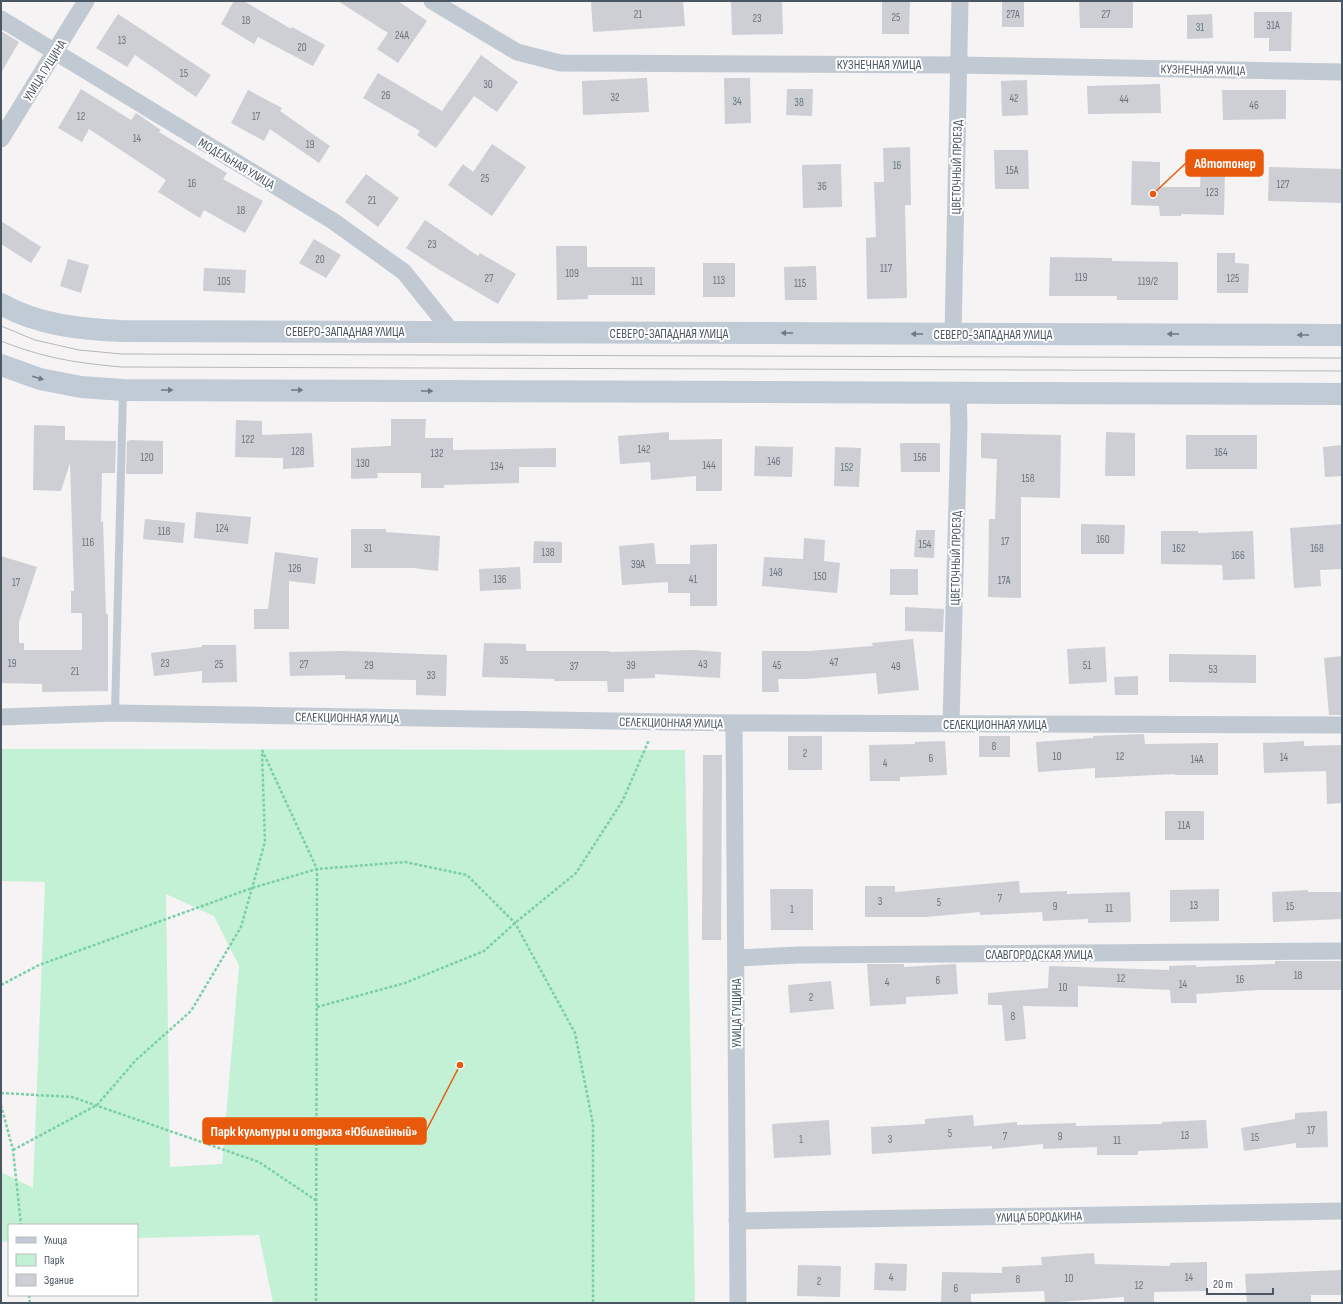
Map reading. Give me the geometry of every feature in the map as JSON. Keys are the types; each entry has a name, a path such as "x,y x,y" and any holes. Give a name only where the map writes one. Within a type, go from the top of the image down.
{"main road":[{"name":"СЕВЕРО-ЗАПАДНАЯ УЛИЦА","path":"1,304 44,322 83,330 1342,335"},
{"path":"1,365 40,379 81,387 123,390 1342,394"}],"street":[{"name":"УЛИЦА ГУЩИНА","path":"1,139 56,52 86,1"},
{"name":"КУЗНЕЧНАЯ УЛИЦА","path":"432,1 517,52 560,63 958,65 1342,72"},
{"name":"ЦВЕТОЧНЫЙ ПРОЕЗД","path":"953,334 960,1"},
{"name":"МОДЕЛЬНАЯ УЛИЦА","path":"1,18 333,221 404,272 452,332"},
{"name":"ЦВЕТОЧНЫЙ ПРОЕЗД","path":"951,724 959,425 958,393"},
{"name":"СЕЛЕКЦИОННАЯ УЛИЦА","path":"1,717 116,713 734,723 1342,725"},
{"name":"УЛИЦА ГУЩИНА","path":"734,723 738,1303"},
{"name":"СЛАВГОРОДСКАЯ УЛИЦА","path":"736,958 807,955 1342,951"},
{"name":"УЛИЦА БОРОДКИНА","path":"737,1220 1342,1211"}],"lane":[{"path":"116,713 123,390"}],"path":[{"path":"317,1007 405,984 484,950 576,873 624,800 657,721"},
{"path":"13,1150 97,1105 136,1060 191,1011 241,927 265,842 262,750 317,869 316,1303"},
{"path":"1,985 39,965 252,888 317,869 405,862 467,876 515,923 575,1033 593,1124 593,1303"},
{"path":"1,1093 72,1097 97,1105 259,1162 316,1201"},
{"path":"1,1105 13,1150 21,1224"}],"green space":[{"path":"1,749 685,750 695,1303 273,1303 259,1235 138,1238 138,1224 8,1224 8,1241 1,1242 1,1172 33,1188 45,882 1,881","holes":["166,894 214,916 239,966 222,1164 170,1167"]}],"building":[{"path":"234,1 244,1 291,29 292,27 325,45 313,66 258,37 254,44 221,24"},
{"path":"338,1 398,1 427,21 398,63 377,49 388,33"},
{"path":"683,1 685,26 593,32 591,2"},
{"path":"731,1 782,1 783,34 732,35"},
{"path":"882,1 910,1 909,34 882,34"},
{"path":"1002,1 1024,1 1024,27 1002,27"},
{"path":"1079,1 1133,1 1133,28 1080,28"},
{"path":"1254,12 1292,12 1291,51 1269,51 1269,38 1254,38"},
{"path":"118,14 211,75 196,97 135,55 127,67 96,48"},
{"path":"1212,14 1213,38 1187,39 1187,15"},
{"path":"1,31 19,42 1,73"},
{"path":"481,55 518,82 497,112 474,96 436,148 417,135 420,131 363,98 378,73 442,111"},
{"path":"647,78 649,112 583,115 582,81"},
{"path":"724,78 750,78 751,123 725,124"},
{"path":"1027,80 1028,115 1002,116 1001,81"},
{"path":"1160,84 1161,113 1088,114 1087,86"},
{"path":"81,89 131,120 136,113 161,130 159,132 227,173 223,179 263,201 245,233 204,210 200,218 158,192 166,180 89,129 82,142 58,128"},
{"path":"787,89 813,89 812,116 786,115"},
{"path":"248,90 282,108 280,111 330,146 319,163 270,129 264,141 231,123"},
{"path":"1222,90 1286,90 1286,119 1223,120"},
{"path":"492,144 526,167 492,216 448,185 463,164 473,172"},
{"path":"910,147 911,205 905,205 907,298 867,299 866,238 876,237 874,182 884,182 883,148"},
{"path":"994,150 1028,150 1029,189 995,189"},
{"path":"1132,161 1160,162 1160,187 1200,187 1201,168 1225,169 1224,215 1181,214 1181,216 1160,216 1159,206 1131,205"},
{"path":"841,164 842,207 803,208 802,165"},
{"path":"1269,167 1342,169 1342,203 1268,201"},
{"path":"366,174 399,198 378,227 345,202"},
{"path":"425,220 478,256 480,253 516,274 498,304 438,269 406,248"},
{"path":"1,221 41,247 31,263 1,244"},
{"path":"314,239 341,255 326,278 299,263"},
{"path":"556,246 587,246 587,267 655,267 655,295 588,295 588,299 557,300"},
{"path":"1217,253 1235,253 1235,263 1249,264 1248,293 1217,293"},
{"path":"1050,257 1112,258 1112,261 1178,262 1178,300 1117,300 1117,296 1049,296"},
{"path":"68,259 89,265 81,293 60,286"},
{"path":"703,263 735,263 735,297 703,297"},
{"path":"816,266 817,300 785,300 784,267"},
{"path":"204,268 246,270 245,293 203,291"},
{"path":"391,419 426,419 425,438 453,438 453,450 556,448 556,467 519,467 519,483 444,485 444,488 421,488 421,473 377,473 378,478 351,479 351,448 391,446"},
{"path":"236,420 262,421 262,435 312,433 314,467 283,469 283,458 235,457"},
{"path":"34,425 65,426 65,440 116,441 115,473 102,473 101,522 103,521 106,614 108,614 108,691 42,692 42,684 1,683 1,556 37,567 19,622 19,643 24,643 24,650 82,650 82,613 71,613 71,591 74,591 70,463 61,491 33,490"},
{"path":"669,432 669,440 722,439 722,491 696,491 696,476 651,480 650,462 620,464 618,436"},
{"path":"1106,432 1135,433 1135,476 1105,476"},
{"path":"981,433 1061,435 1060,498 1021,497 1021,598 988,597 989,519 995,519 997,459 981,458"},
{"path":"1186,435 1257,435 1257,469 1186,469"},
{"path":"127,441 163,441 163,474 126,474"},
{"path":"900,443 940,443 940,472 901,472"},
{"path":"1342,445 1342,476 1325,477 1323,447"},
{"path":"755,446 793,447 792,477 754,476"},
{"path":"835,447 861,448 859,487 834,486"},
{"path":"196,512 251,517 248,544 194,538"},
{"path":"145,519 185,523 183,543 143,539"},
{"path":"1081,524 1125,525 1124,554 1081,554"},
{"path":"1342,524 1342,569 1320,570 1321,586 1294,588 1290,528"},
{"path":"351,529 386,529 386,532 440,536 438,571 413,568 351,568"},
{"path":"916,530 935,530 934,558 914,557"},
{"path":"1161,531 1198,531 1198,533 1253,531 1255,579 1223,580 1222,565 1161,564"},
{"path":"804,538 825,540 824,561 840,563 837,593 762,586 764,557 803,559"},
{"path":"534,541 562,542 562,563 533,563"},
{"path":"654,543 656,564 690,564 690,545 717,544 717,606 690,606 690,593 668,593 668,582 622,585 619,546"},
{"path":"275,552 318,558 315,584 289,581 289,629 254,629 254,609 268,609"},
{"path":"520,567 521,589 480,591 479,569"},
{"path":"890,569 918,569 918,595 890,595"},
{"path":"905,607 944,609 943,632 905,631"},
{"path":"913,639 919,690 878,694 876,673 805,679 778,679 779,692 762,692 762,651 809,651 873,646 872,643"},
{"path":"484,643 526,644 526,651 609,652 693,650 721,652 720,678 655,674 655,678 624,679 624,692 608,692 607,681 554,681 554,679 482,677"},
{"path":"202,645 236,645 237,682 202,683 202,671 154,676 151,653 202,647"},
{"path":"1105,647 1107,682 1069,684 1067,649"},
{"path":"344,651 447,655 446,696 416,695 416,680 345,679 345,675 290,676 289,652"},
{"path":"1169,654 1256,655 1256,683 1169,682"},
{"path":"1342,656 1342,715 1329,715 1324,658"},
{"path":"1138,676 1138,695 1115,695 1114,677"},
{"path":"1144,734 1145,744 1218,743 1218,775 1175,774 1095,778 1095,768 1038,772 1036,742 1093,738 1093,736"},
{"path":"788,736 822,736 822,770 788,770"},
{"path":"979,736 1010,736 1010,757 979,757"},
{"path":"945,741 947,775 900,777 900,781 870,781 869,745 915,744 915,742"},
{"path":"1304,741 1304,746 1342,745 1342,803 1327,804 1326,771 1264,773 1263,743"},
{"path":"703,755 722,755 721,940 702,940"},
{"path":"1165,811 1204,811 1204,840 1165,840"},
{"path":"1019,881 1020,893 1067,891 1067,894 1130,892 1131,922 1088,923 1088,919 1043,921 1042,912 980,915 980,912 926,917 865,917 865,886 895,886 895,892"},
{"path":"770,889 813,889 813,930 771,930"},
{"path":"1219,889 1219,921 1170,922 1170,890"},
{"path":"1308,890 1308,892 1342,892 1342,919 1273,922 1272,892"},
{"path":"1275,961 1342,961 1342,990 1260,990 1196,994 1197,1003 1171,1003 1170,990 1078,986 1078,1007 1023,1006 1026,1039 1005,1041 1002,1005 988,1005 988,993 1048,988 1049,966 1169,970 1169,966 1196,965 1196,967 1275,964"},
{"path":"867,964 904,964 904,967 956,964 958,994 906,997 906,1004 870,1006"},
{"path":"831,981 834,1009 790,1013 788,985"},
{"path":"1327,1111 1328,1147 1296,1148 1296,1143 1244,1151 1241,1128 1295,1119 1295,1113"},
{"path":"973,1115 974,1126 1017,1122 1017,1125 1076,1123 1076,1126 1162,1124 1162,1122 1206,1120 1208,1148 1138,1151 1138,1155 1097,1155 1097,1147 1043,1149 1043,1144 992,1149 992,1146 872,1154 871,1127 925,1124 925,1119"},
{"path":"829,1120 831,1155 774,1158 772,1124"},
{"path":"1094,1253 1095,1264 1170,1266 1170,1263 1207,1262 1207,1291 1154,1292 1154,1303 1124,1303 1124,1297 1045,1303 1044,1291 971,1294 971,1303 941,1303 942,1272 1002,1273 1002,1267 1042,1265 1041,1257"},
{"path":"875,1263 907,1264 906,1291 874,1290"},
{"path":"798,1265 841,1266 840,1297 797,1296"},
{"path":"1342,1270 1342,1295 1311,1295 1311,1303 1247,1303 1245,1274"}],"tram line":[{"path":"1,326 35,340 79,350 122,354 1342,358"},
{"path":"1,341 46,356 90,364 122,367 1342,371"}],"place":[{"name":"Автотонер","path":"1153,194"},
{"name":"Парк культуры и отдыха «Юбилейный»","path":"460,1065"}]}
